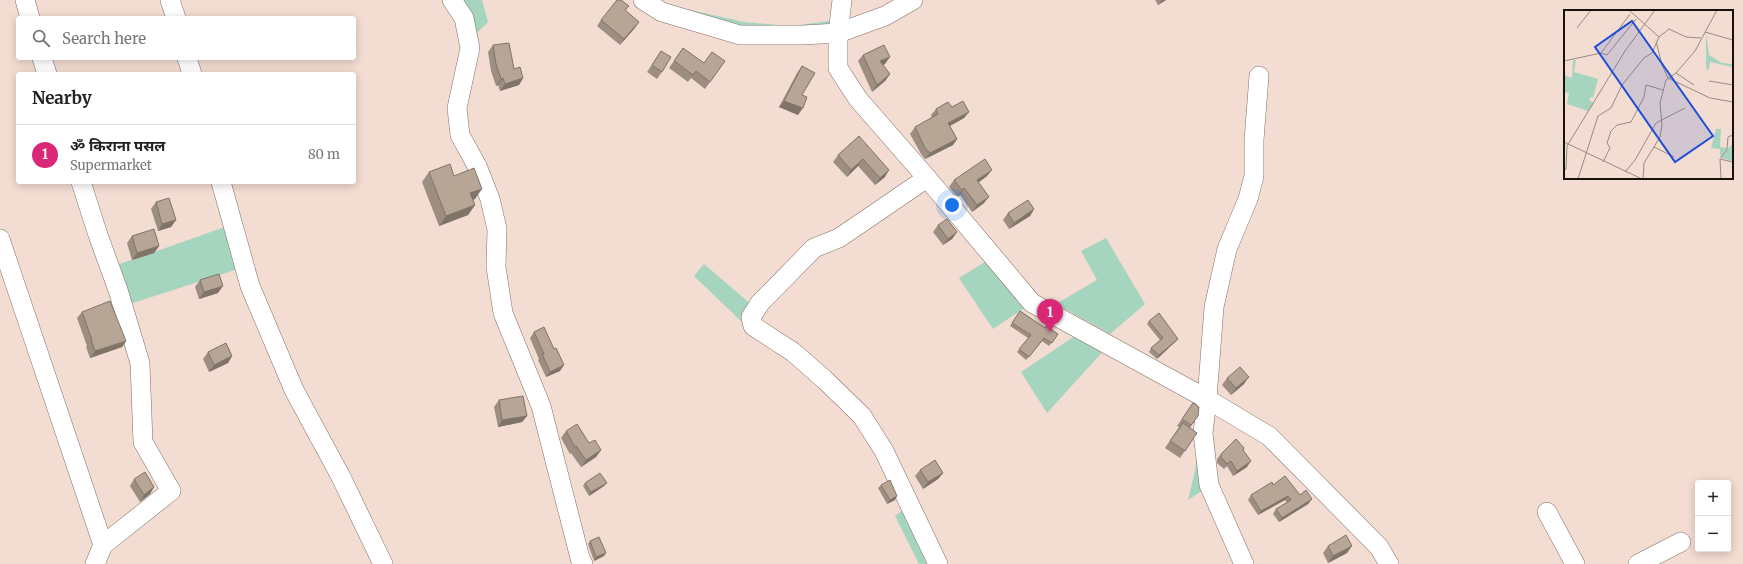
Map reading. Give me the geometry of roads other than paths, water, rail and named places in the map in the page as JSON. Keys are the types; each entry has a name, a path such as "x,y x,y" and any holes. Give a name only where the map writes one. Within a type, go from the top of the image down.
{"street":[{"path":"24,0 29,16"},
{"path":"170,0 175,16"},
{"path":"452,0 464,18 470,48 457,108 460,135 478,166 490,199 497,229 496,267 503,313 541,406 580,558 583,564"},
{"path":"643,0 662,12 740,35 803,35 838,33 885,16 913,0"},
{"path":"842,0 838,33 838,68 858,99 927,178 1032,303 1207,399 1269,436 1379,547 1389,564"},
{"path":"43,60 46,72"},
{"path":"188,60 191,72"},
{"path":"1244,564 1209,484 1203,433 1214,307 1227,249 1248,200 1254,176 1254,140 1259,76"},
{"path":"927,178 839,238 814,248 760,303 751,317 754,326 793,352 825,380 862,416 884,451 938,564"},
{"path":"82,184 118,290 140,363 142,442 171,491 103,545 95,564"},
{"path":"222,184 253,292 294,390 341,477 383,564"},
{"path":"0,239 103,545"},
{"path":"1547,512 1575,564"},
{"path":"1638,564 1681,542"}],"place":[{"name":"ॐ किराना पसल","path":"1050,332"}]}
